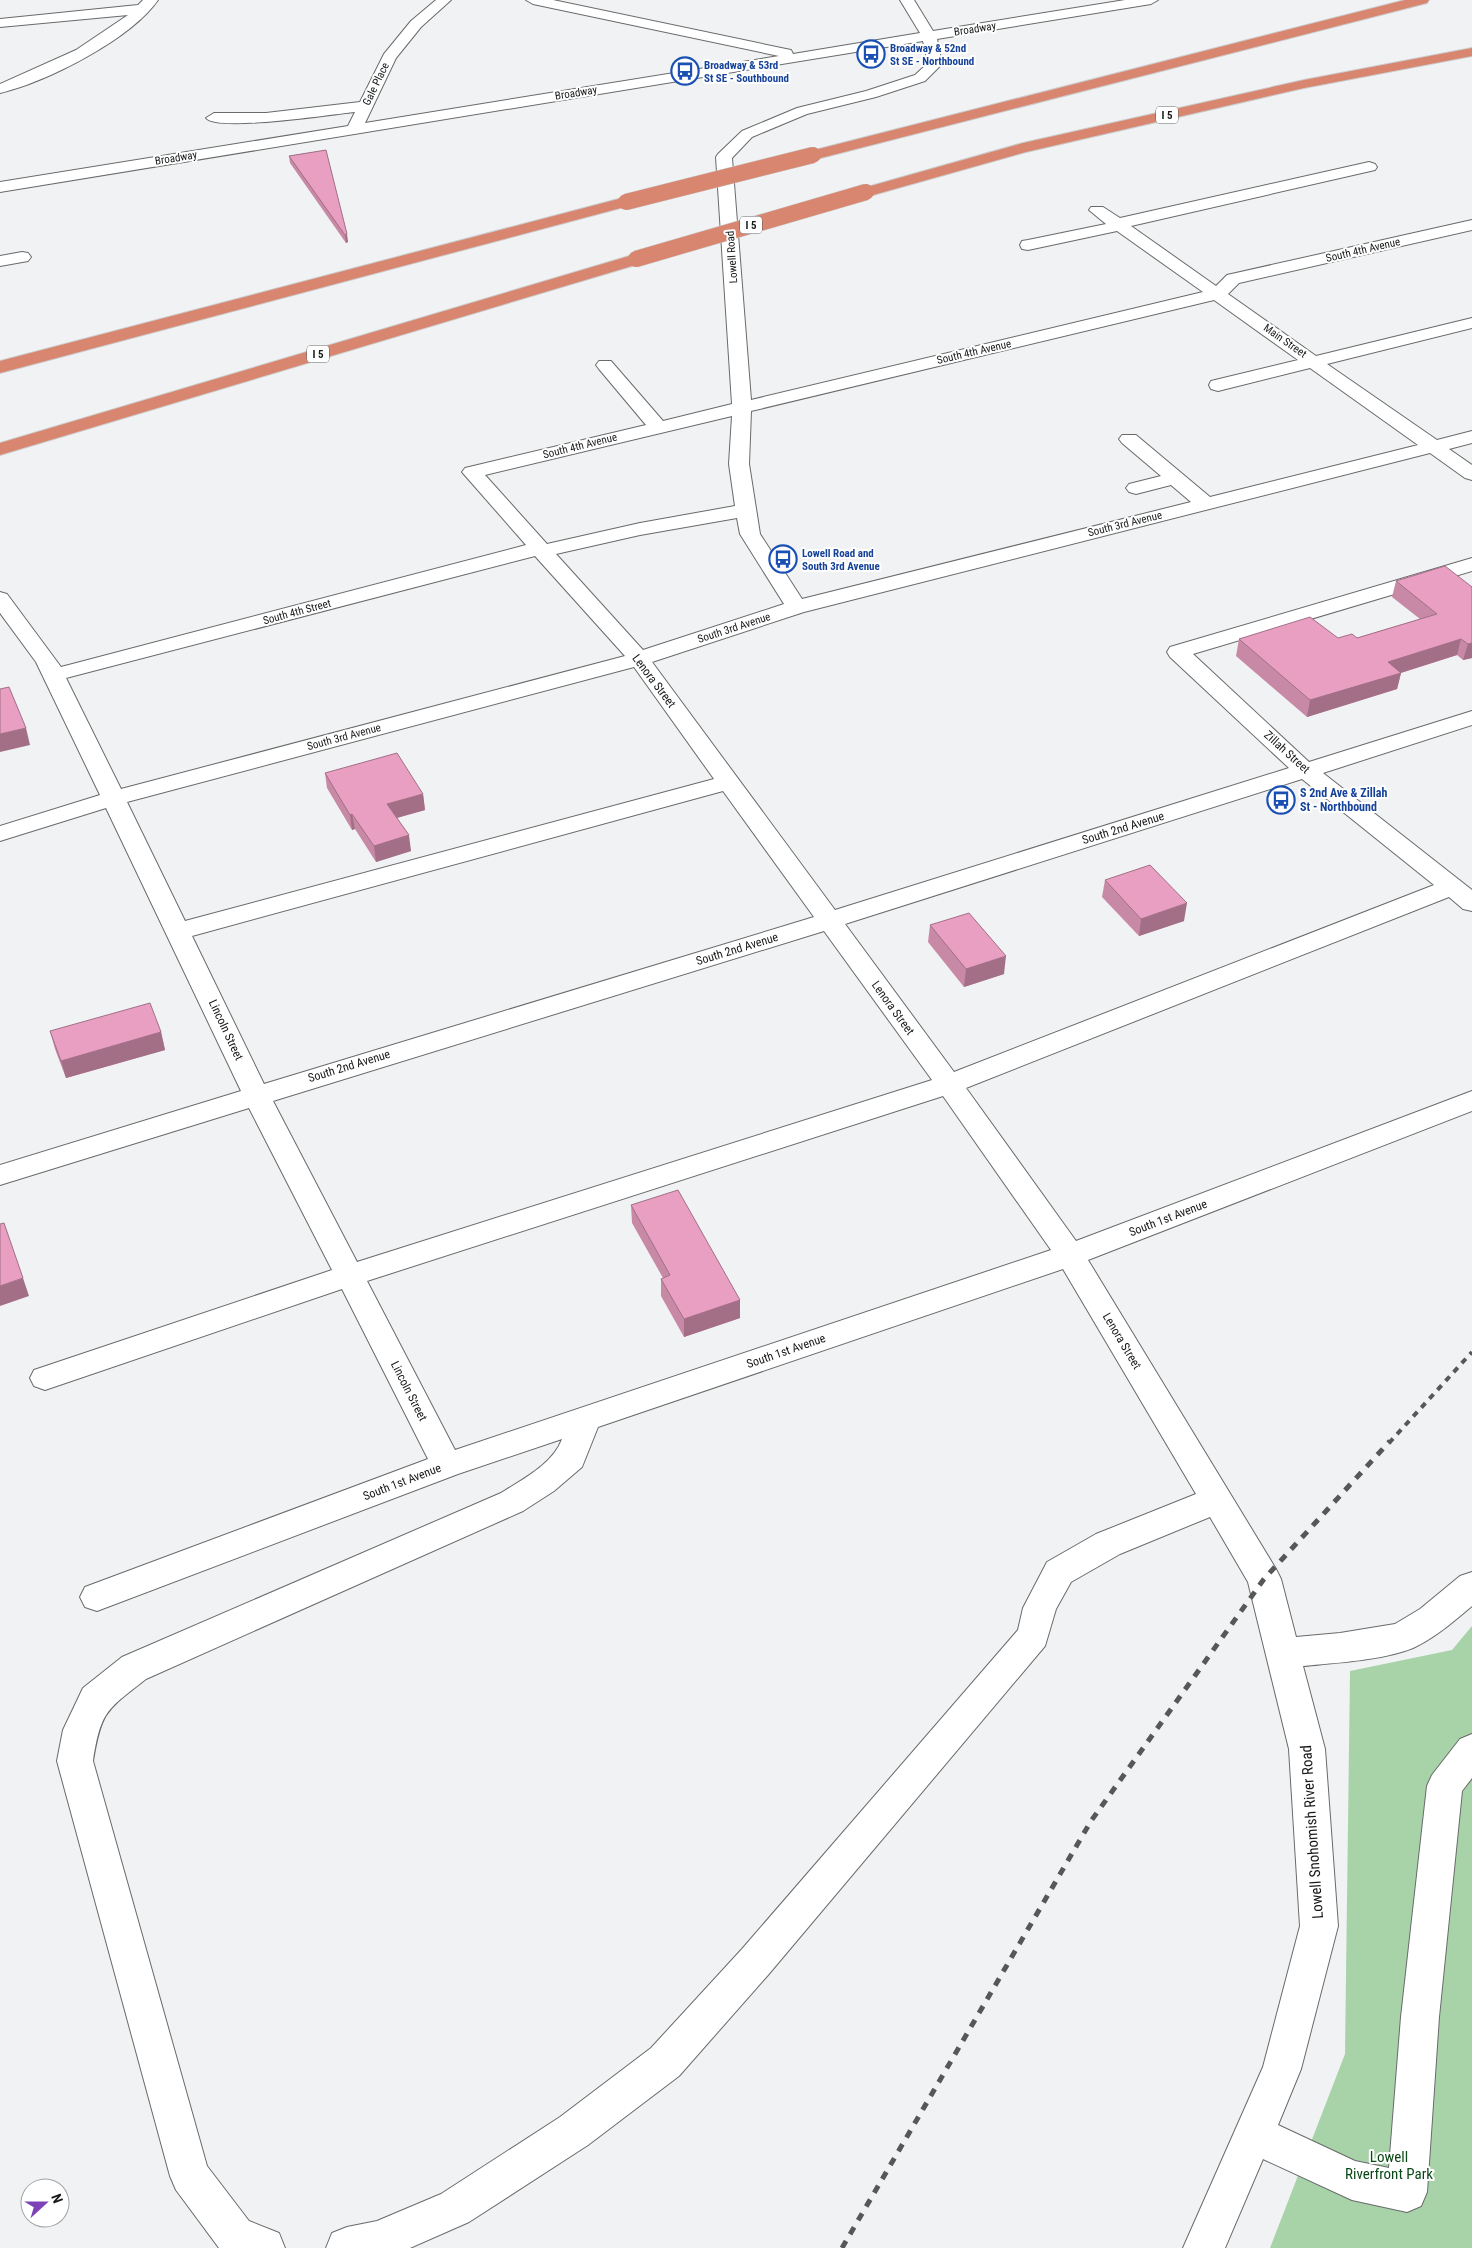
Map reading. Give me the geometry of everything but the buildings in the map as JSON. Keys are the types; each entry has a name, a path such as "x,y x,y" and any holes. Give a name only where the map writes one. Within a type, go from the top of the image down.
{"highway":[{"path":"0,366 626,202 1422,0"},
{"name":"I 5","path":"0,449 636,259 1023,148 1284,88 1472,52"}],"street":[{"name":"Gale Place","path":"355,128 389,56 416,24 444,0"},
{"path":"533,0 803,57"},
{"path":"906,0 930,36"},
{"name":"Broadway","path":"0,188 355,128 1151,0"},
{"path":"0,23 148,4"},
{"path":"0,89 76,56 148,4"},
{"name":"Lowell Road","path":"796,607 750,534 746,510 739,464 742,407 724,157 747,134 802,111 871,94 920,78 935,64 934,49 930,36"},
{"path":"214,118 266,118 365,106"},
{"path":"1028,245 1369,167"},
{"name":"Main Street","path":"1097,210 1472,474"},
{"name":"South 4th Avenue","path":"472,472 1218,294 1233,280 1472,225"},
{"path":"0,261 22,257"},
{"path":"1218,384 1472,323"},
{"path":"605,365 658,427"},
{"name":"South 3rd Avenue","path":"0,834 115,798 639,659 796,607 1472,437"},
{"path":"1129,439 1206,504"},
{"name":"Lenora Street","path":"472,472 639,659 828,921 949,1084 1070,1255 1264,1579"},
{"path":"1136,488 1175,478"},
{"name":"South 4th Street","path":"54,675 541,549 746,510"},
{"name":"Zillah Street","path":"1462,895 1306,771 1178,652 1472,564"},
{"name":"Lincoln Street","path":"0,598 47,661 115,798 256,1095 448,1465"},
{"name":"South 2nd Avenue","path":"0,1175 828,921 1472,718"},
{"path":"179,931 728,782"},
{"path":"45,1378 350,1275 949,1084 1462,895"},
{"name":"South 1st Avenue","path":"97,1597 448,1465 1070,1255 1472,1101"},
{"path":"264,2248 235,2236 190,2176 75,1761 80,1730 94,1699 134,1668 512,1502 543,1482 571,1458 585,1419"},
{"path":"347,2248 378,2241 455,2208 574,2131 665,2062 755,1962 1033,1636 1040,1608 1059,1572 1108,1544 1217,1500"},
{"name":"Lowell Snohomish River Road","path":"1204,2248 1282,2069 1319,1926 1307,1748 1264,1579"},
{"path":"1284,1653 1340,1648 1402,1637 1432,1619 1472,1586"},
{"path":"1254,2134 1352,2180 1407,2192 1420,2017 1445,1786 1472,1750"}],"green space":[{"name":"Lowell Riverfront Park","path":"1472,1626 1472,2248 1270,2248 1345,2054 1350,1671 1452,1650"}],"railway":[{"path":"1389,1443 1472,1352"},
{"path":"842,2248 1091,1821 1264,1579 1390,1441"}],"place":[{"name":"Broadway & 52nd St SE - Northbound","path":"871,54"},
{"name":"Broadway & 53rd St SE - Southbound","path":"685,71"},
{"name":"Lowell Road and South 3rd Avenue","path":"783,559"},
{"name":"S 2nd Ave & Zillah St - Northbound","path":"1281,800"}]}
